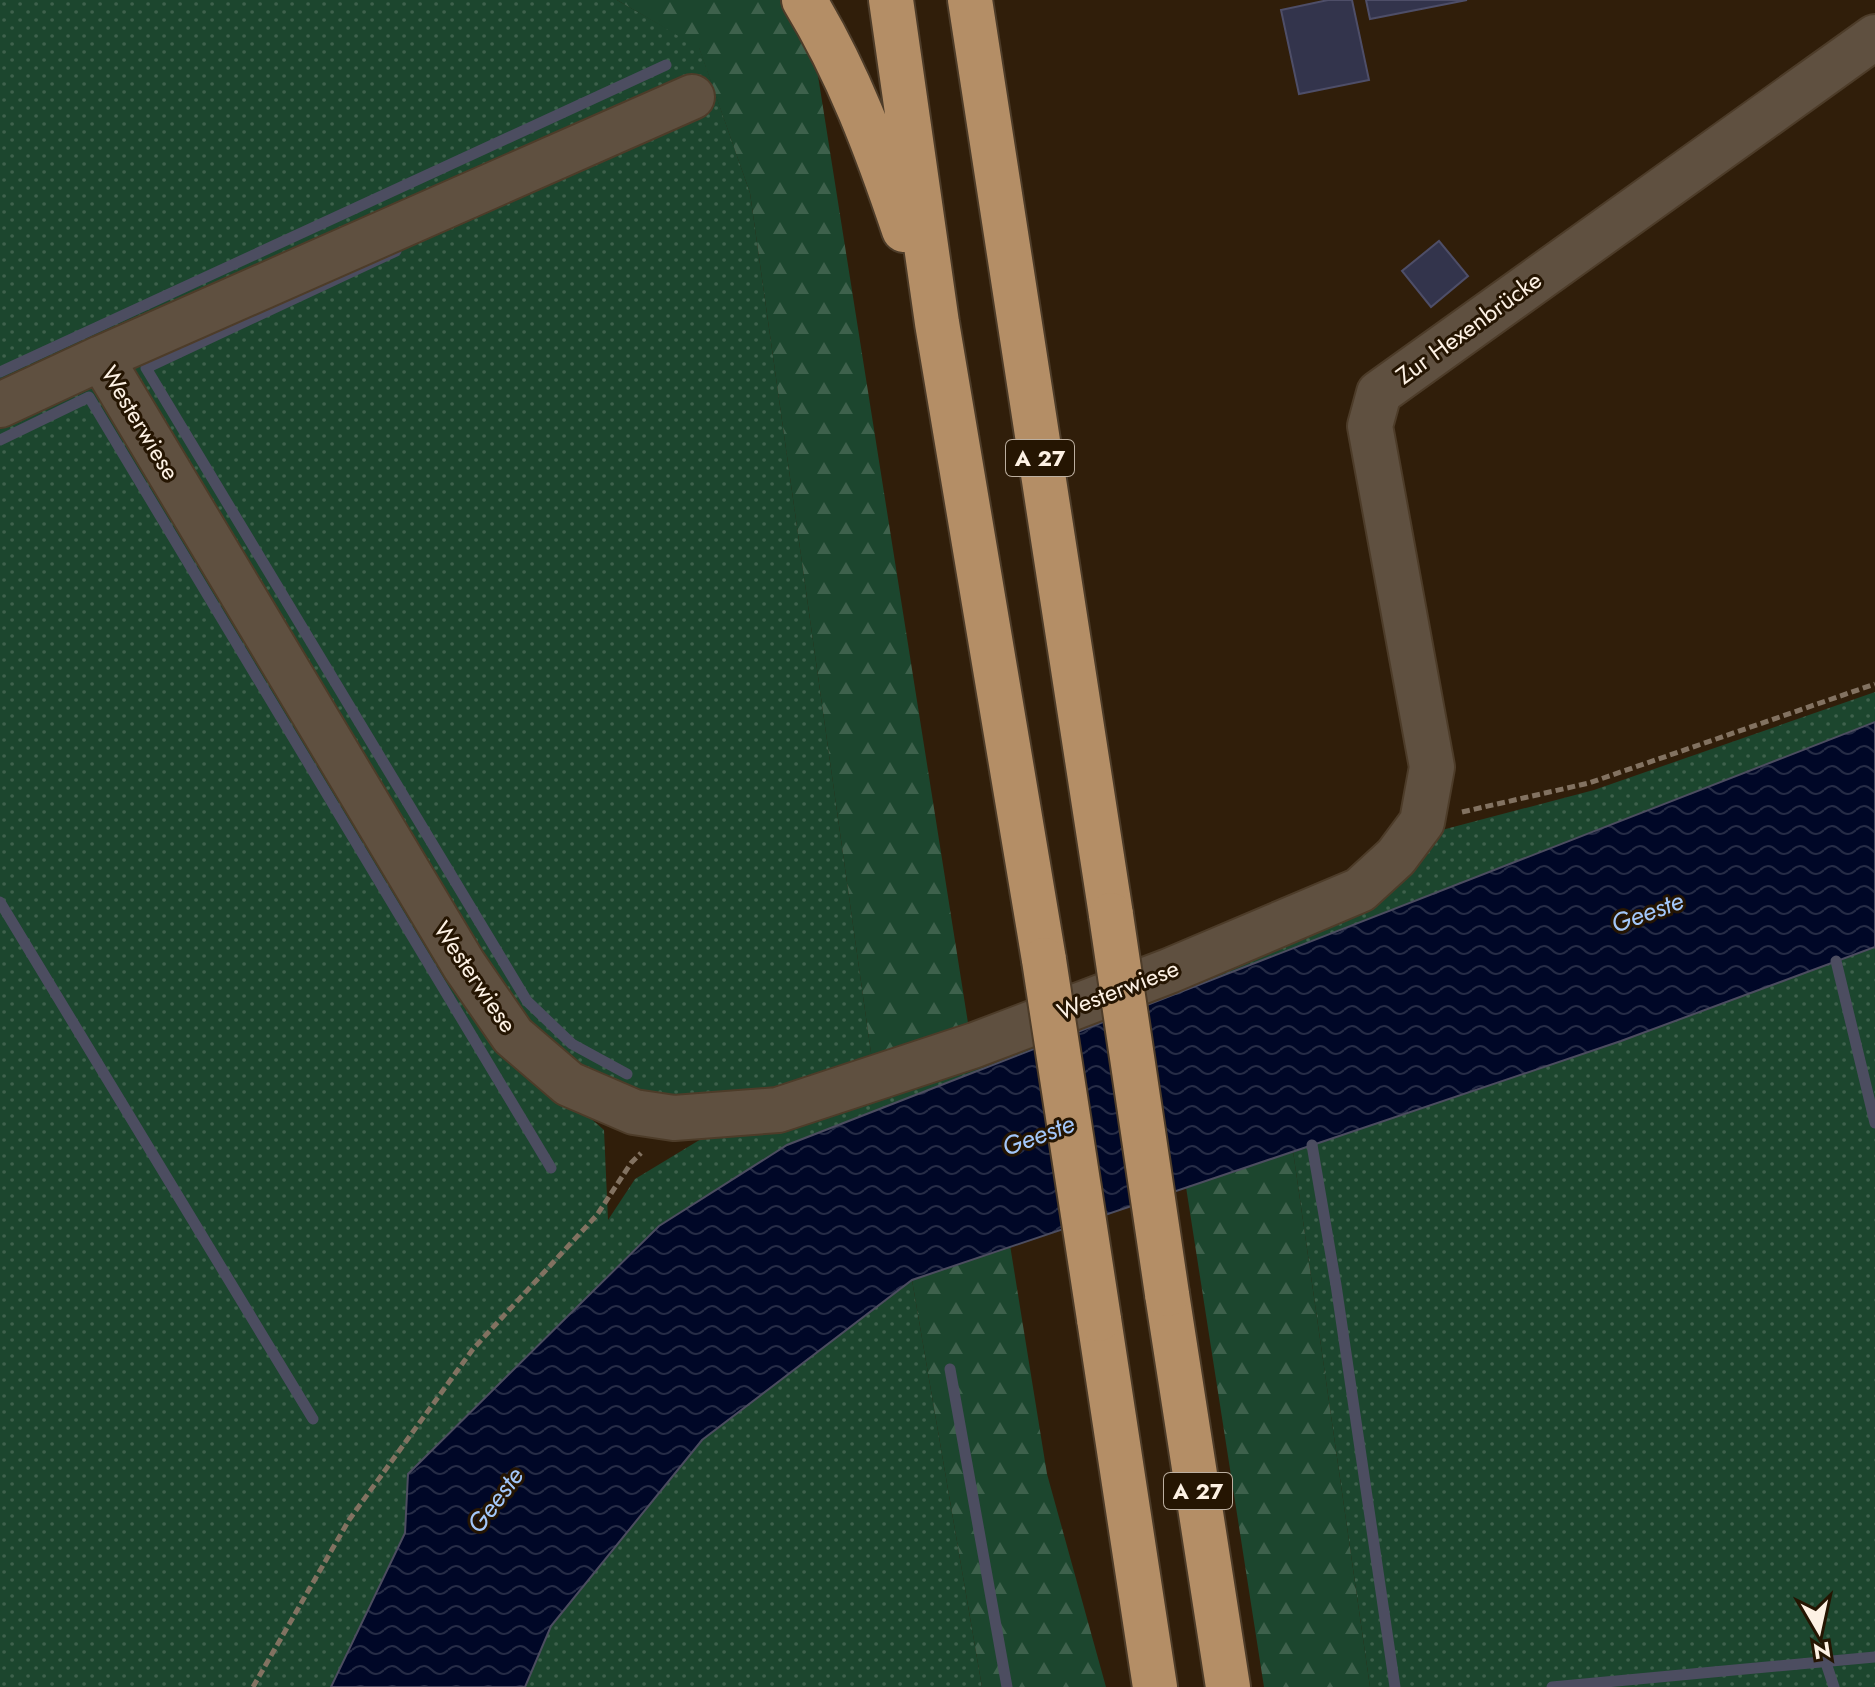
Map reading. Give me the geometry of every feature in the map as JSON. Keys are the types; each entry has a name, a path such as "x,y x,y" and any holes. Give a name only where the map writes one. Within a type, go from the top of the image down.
{"highway":[{"path":"804,0 850,84 877,151 937,323"},
{"name":"A 27","path":"891,0 937,323 1044,960 1155,1687"},
{"name":"A 27","path":"970,0 1228,1687"}],"street":[{"name":"Zur Hexenbrücke","path":"1422,822 1432,767 1370,426 1379,393 1875,37"},
{"path":"101,358 692,97"},
{"name":"Westerwiese","path":"0,405 101,358 464,965 513,1036 569,1084 634,1112 674,1118 778,1110 975,1045 1169,971 1360,890 1396,857 1422,822"}],"path":[{"path":"1422,822 1589,783 1875,684"},
{"path":"253,1687 349,1520 473,1349 597,1215 631,1163 674,1118"}],"green space":[{"path":"0,0 617,0 699,47 750,193 872,1060 791,1088 572,1102 604,1130 608,1220 635,1179 711,1133 1369,903 1406,877 1438,831 1594,790 1875,692 1875,722 787,1145 659,1226 408,1474 405,1533 331,1687 0,1687"},
{"path":"617,0 806,0 968,1023 872,1060 750,193 699,48"},
{"path":"1875,947 1875,1687 1370,1687 1293,1151 1621,1041"},
{"path":"1293,1151 1370,1687 1264,1687 1186,1187"},
{"path":"1010,1245 1047,1474 1106,1687 982,1687 912,1280"},
{"path":"912,1280 982,1687 525,1687 551,1626 702,1440"}],"water":[{"name":"Geeste","path":"1875,722 1875,947 1621,1041 912,1280 702,1440 551,1626 525,1687 331,1687 405,1533 408,1474 659,1226 787,1145"}],"building":[{"path":"1328,0 1352,0 1369,80 1299,94 1281,10"},
{"path":"1366,0 1467,0 1370,19"},
{"path":"1439,241 1468,276 1431,307 1402,271"}],"waterway":[{"path":"0,372 666,65"},
{"path":"396,251 146,368 527,1001 572,1044 627,1074"},
{"path":"0,440 89,397 551,1168"},
{"path":"0,902 313,1419"},
{"path":"1836,961 1875,1123"},
{"path":"1312,1145 1336,1285 1395,1687"},
{"path":"950,1369 1007,1687"},
{"path":"1552,1687 1875,1657"},
{"path":"1826,1663 1834,1687"}]}
